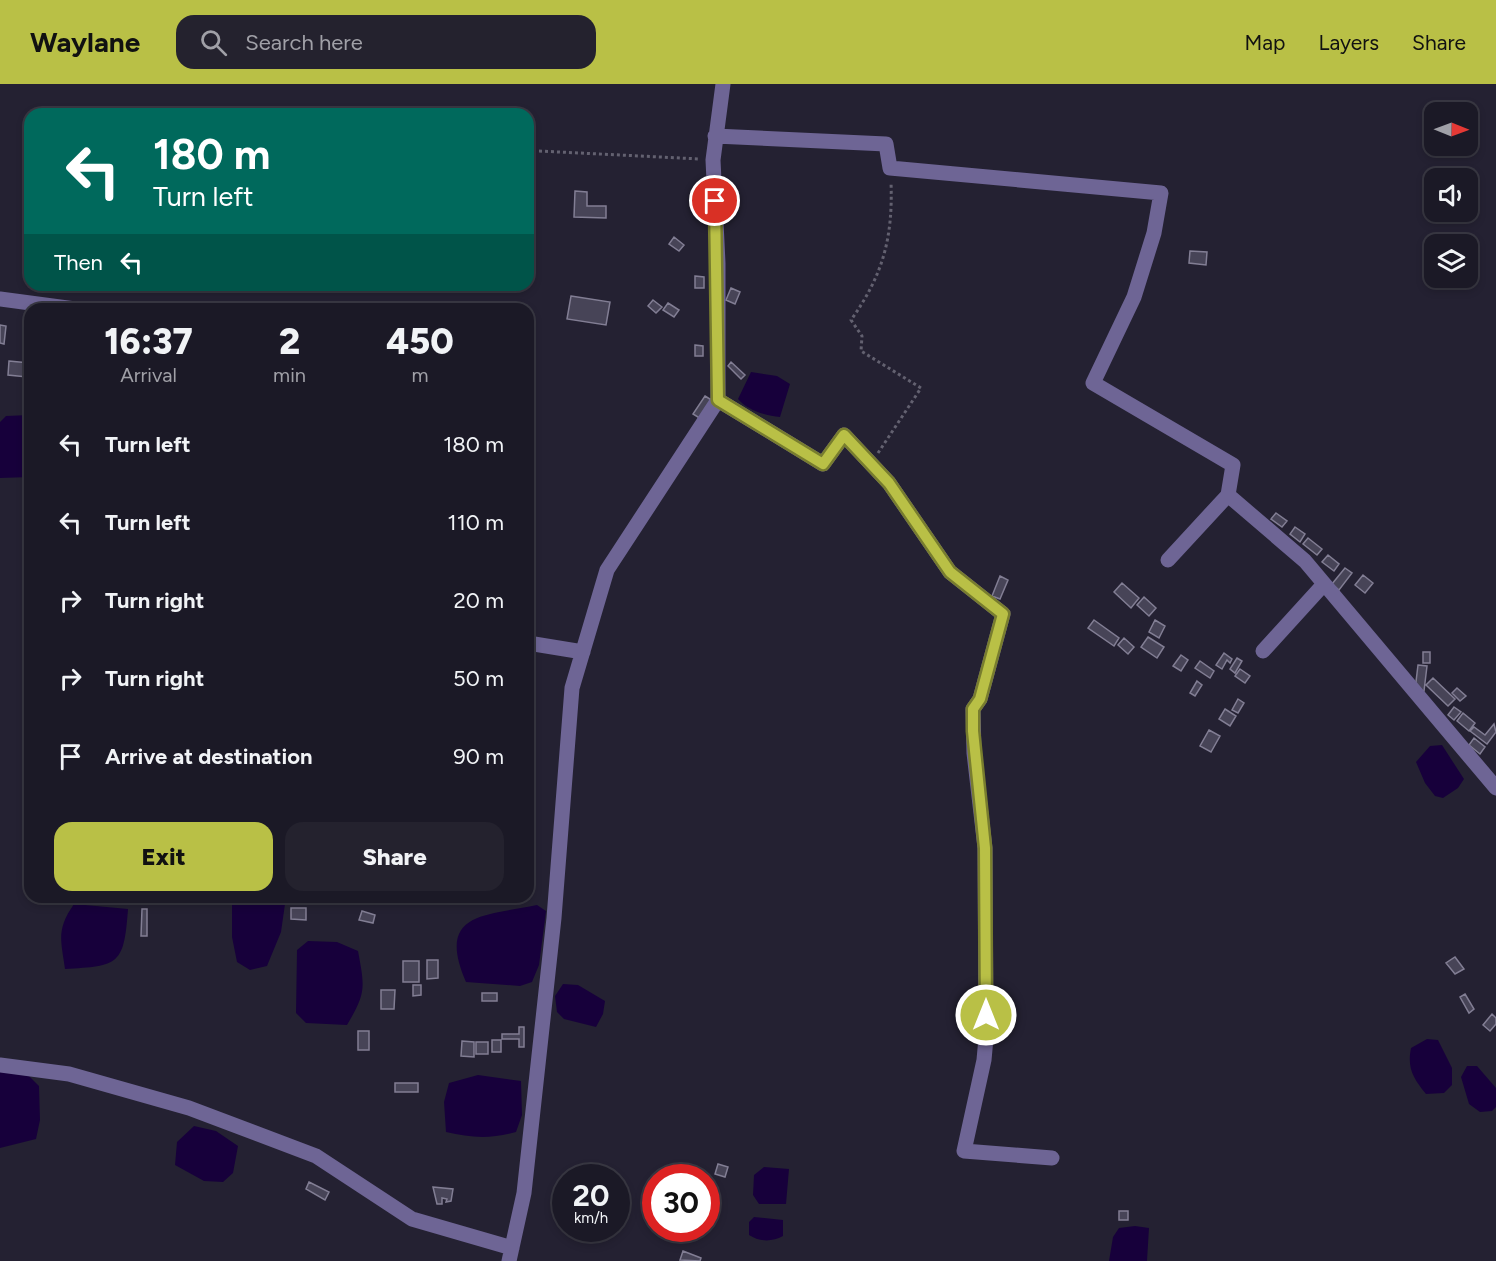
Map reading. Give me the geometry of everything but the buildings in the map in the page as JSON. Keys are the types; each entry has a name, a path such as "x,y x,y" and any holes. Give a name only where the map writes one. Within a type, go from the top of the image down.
{"street":[{"path":"0,1065 69,1074 189,1108 316,1156 412,1219 510,1255 524,1193 552,941 572,688 608,570 718,400 718,263 713,160 723,84"},
{"path":"715,136 886,144 890,168 1161,193 1154,233 1134,297 1093,383 1233,465 1228,495 1168,560"},
{"path":"0,299 30,303"},
{"path":"718,400 823,464 844,435 889,483 950,572 1003,614 980,699 973,709 974,753 985,848 986,1038 984,1060 964,1151 1052,1158"},
{"path":"1228,495 1305,561 1496,788"},
{"path":"1263,651 1324,584"},
{"path":"534,644 583,652"}],"path":[{"path":"539,151 713,160"},
{"path":"871,464 921,387 861,351 862,336 851,320 867,298 885,256 891,199 890,168"}],"shaded area":[{"path":"751,372 777,376 790,384 780,417 757,412 738,399"},
{"path":"24,415 24,477 0,478 0,422 6,416"},
{"path":"1442,745 1464,779 1458,788 1443,798 1435,796 1425,783 1416,762 1430,746"},
{"path":"232,903 285,903 281,932 267,966 250,970 237,962 232,937"},
{"path":"74,904 128,909 124,942 121,952 115,959 97,966 65,969 61,935 64,921"},
{"path":"537,905 546,911 539,965 532,982 520,986 466,982 458,959 457,942 462,929 471,921 484,915"},
{"path":"308,941 337,942 358,951 363,982 361,997 347,1025 306,1023 296,1013 297,950"},
{"path":"563,984 578,985 605,1001 603,1014 596,1027 564,1019 557,1012 555,996"},
{"path":"1427,1039 1438,1040 1452,1068 1452,1085 1444,1093 1426,1094 1412,1073 1411,1048"},
{"path":"1467,1066 1477,1066 1496,1088 1496,1107 1492,1111 1480,1112 1469,1104 1461,1077"},
{"path":"0,1072 29,1076 39,1086 40,1120 36,1139 0,1148"},
{"path":"478,1075 521,1081 522,1115 516,1132 481,1137 446,1132 444,1102 449,1083"},
{"path":"194,1126 216,1131 238,1146 233,1173 223,1182 204,1181 175,1165 177,1142"},
{"path":"764,1167 789,1169 786,1204 759,1204 753,1195 754,1175"},
{"path":"754,1217 783,1220 783,1236 766,1240 749,1235 749,1222"},
{"path":"1135,1226 1149,1228 1147,1261 1109,1261 1113,1237 1119,1228"}],"route":[{"path":"715,201 718,263 718,400 823,464 844,435 889,483 950,572 1003,614 980,699 973,709 974,753 985,848 986,1015"}]}
